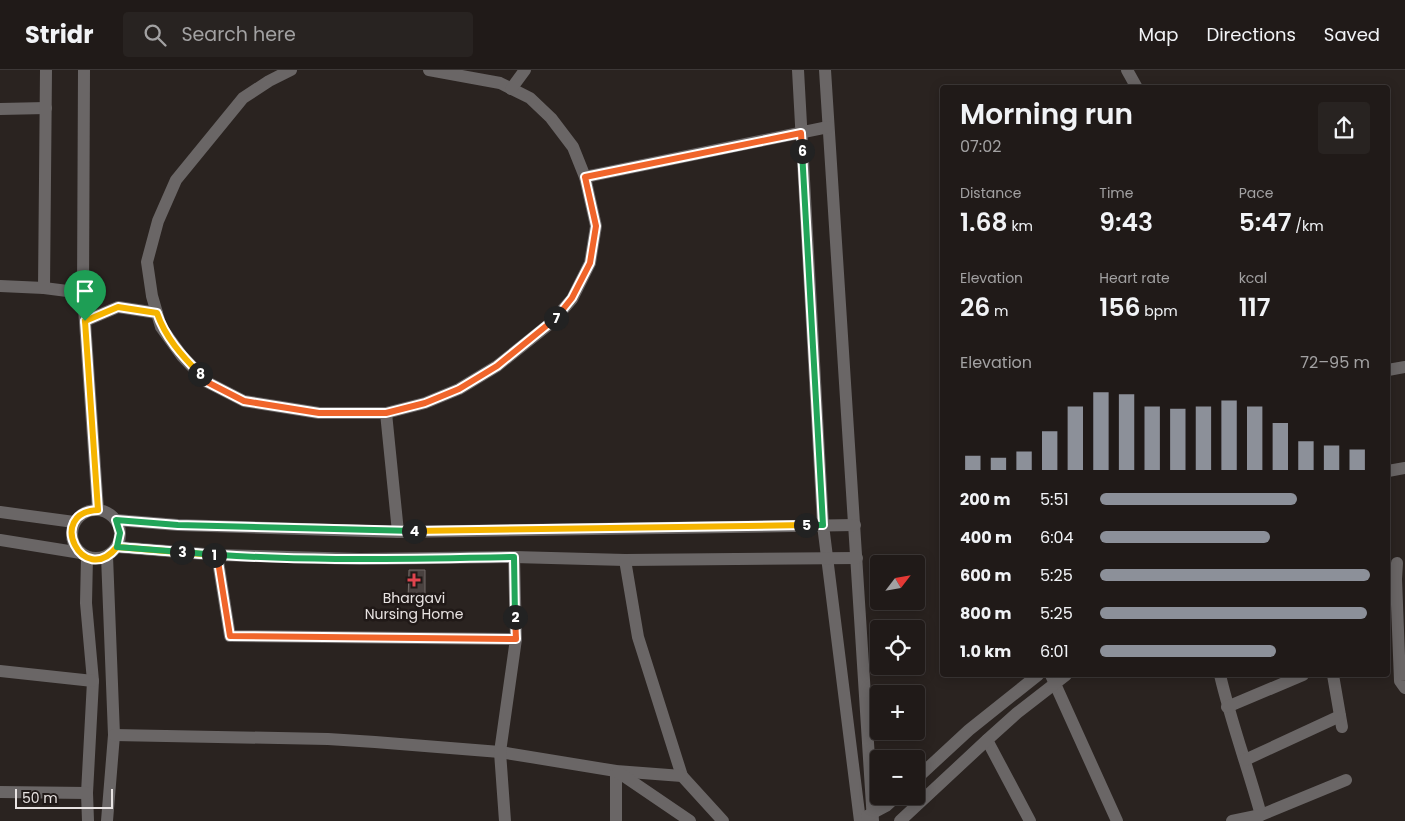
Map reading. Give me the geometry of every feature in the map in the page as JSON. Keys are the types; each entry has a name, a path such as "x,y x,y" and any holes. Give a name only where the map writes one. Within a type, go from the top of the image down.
{"street":[{"path":"44,288 46,70"},
{"path":"84,70 83,293 98,510"},
{"path":"291,70 269,81 243,98 176,180 158,220 147,262 152,296 161,326 182,356 207,382 244,401 319,413 386,413 425,403 459,389 497,366 552,322 572,298 590,263 596,226 585,177 573,147 551,118 530,98 500,83 429,70"},
{"path":"511,89 525,70"},
{"path":"798,70 823,525 860,820 873,817 887,805"},
{"path":"825,70 873,817"},
{"path":"1127,70 1135,85"},
{"path":"0,109 46,108"},
{"path":"585,177 828,127"},
{"path":"0,286 44,288 83,293"},
{"path":"85,321 118,307 157,313"},
{"path":"1390,370 1405,367"},
{"path":"386,413 398,532"},
{"path":"1390,471 1405,468"},
{"path":"0,540 84,555 94,559 107,556 117,547 120,533 116,520 111,515 98,510 84,512 74,522 72,528 72,542 84,555 93,681 88,821"},
{"path":"0,512 74,522"},
{"path":"116,520 178,525 398,532 855,524"},
{"path":"117,547 217,555 360,559 514,557 625,560 857,558"},
{"path":"217,555 230,636 516,639"},
{"path":"107,556 114,735 107,821"},
{"path":"505,821 500,752 516,639 514,557"},
{"path":"625,560 638,637 682,776 723,821"},
{"path":"1397,563 1400,681 1405,688"},
{"path":"0,671 93,681"},
{"path":"925,771 969,730 1035,677"},
{"path":"1220,677 1227,707 1246,760 1261,815"},
{"path":"1227,707 1298,677"},
{"path":"1246,760 1341,721 1333,677"},
{"path":"900,821 1054,679 1117,821"},
{"path":"114,735 328,739 500,752 616,770 682,776"},
{"path":"987,740 1030,821"},
{"path":"616,770 616,821"},
{"path":"616,770 690,821"},
{"path":"1232,821 1261,815 1346,780"},
{"path":"0,792 88,793"}],"building":[{"path":"409,570 425,570 425,600 408,600"}],"place":[{"name":"Bhargavi Nursing Home","path":"414,580"}],"route":[{"path":"85,321 98,510 84,512 74,522 71,535 72,542 81,554 94,559 107,556 117,547 217,555 230,636 516,639 514,557 360,559 217,555 167,551 117,547 120,533 116,520 178,525 398,532 823,525 801,133 585,177 596,226 590,263 572,298 552,322 497,366 459,389 425,403 386,413 319,413 244,401 207,382 182,356 161,326 157,313 118,307 85,321"}]}
